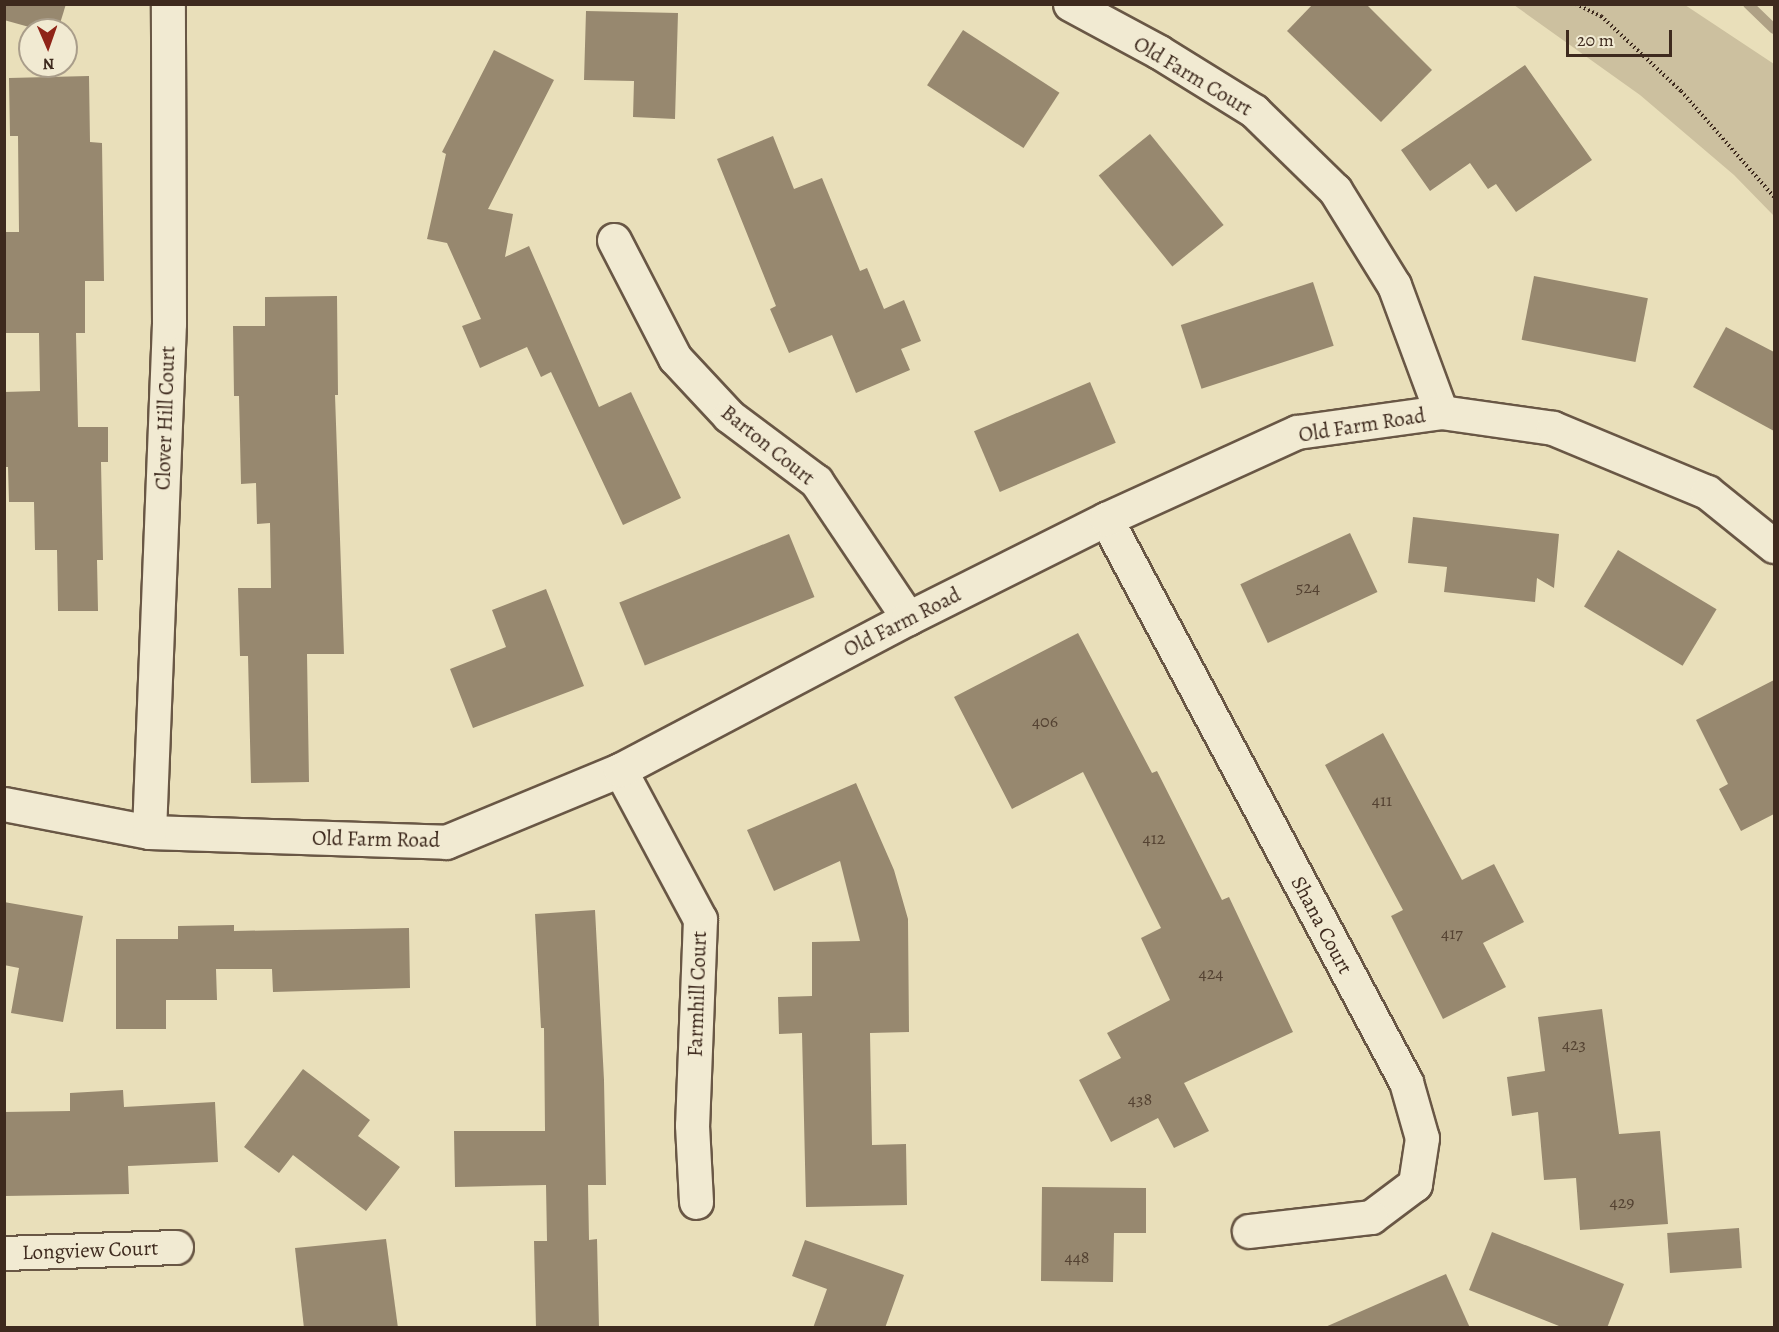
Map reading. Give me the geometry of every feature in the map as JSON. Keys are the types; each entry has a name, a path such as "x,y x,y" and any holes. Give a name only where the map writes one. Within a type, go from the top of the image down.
{"street":[{"name":"Clover Hill Court","path":"149,832 169,323 168,4"},
{"name":"Old Farm Court","path":"1070,4 1159,51 1254,111 1335,190 1394,285 1441,412"},
{"name":"Barton Court","path":"614,240 675,358 729,416 816,481 908,618"},
{"name":"Old Farm Road","path":"4,804 149,832 446,842 620,770 908,618 1106,519 1297,432 1441,412 1553,428 1707,492 1774,546"},
{"name":"Shana Court","path":"1106,519 1406,1082 1422,1138 1415,1184 1371,1217 1249,1231"},
{"name":"Farmhill Court","path":"620,770 700,918 692,1125 696,1202"},
{"name":"Longview Court","path":"4,1253 176,1247"}],"path":[{"path":"1576,4 1601,16 1681,91 1774,197"}],"shaded area":[{"path":"1514,5 1685,5 1774,64 1774,216 1734,175 1640,95"}],"building":[{"path":"4,4 66,4 62,18 18,18 18,24 4,20"},
{"path":"1313,4 1366,4 1432,70 1381,122 1287,31"},
{"path":"586,11 678,13 675,119 633,117 634,81 584,80"},
{"path":"963,30 1059,93 1024,148 927,85"},
{"path":"494,50 554,80 488,209 513,214 505,257 529,246 599,407 631,392 681,498 623,525 551,372 541,377 527,347 480,368 462,326 481,319 447,243 427,239 446,154 442,152"},
{"path":"1525,65 1592,160 1516,212 1496,184 1488,189 1470,163 1430,191 1401,150"},
{"path":"89,76 90,142 102,143 104,281 85,281 85,333 76,333 78,427 108,427 108,462 101,462 103,560 97,560 98,611 58,611 57,550 35,550 34,502 9,502 8,467 4,467 4,392 40,391 39,333 4,333 4,232 19,232 18,136 10,136 9,78"},
{"path":"1150,134 1224,225 1172,266 1099,176"},
{"path":"773,136 794,189 822,178 860,271 867,268 884,309 904,300 921,341 901,349 910,370 856,393 832,335 789,353 770,309 776,306 717,159"},
{"path":"1534,276 1648,298 1635,362 1522,340"},
{"path":"1313,282 1334,346 1202,389 1181,325"},
{"path":"337,296 338,395 335,395 344,654 307,654 309,782 251,783 248,656 240,656 238,588 271,588 270,523 257,524 256,483 241,484 239,396 234,396 233,326 265,326 265,297"},
{"path":"1726,327 1774,352 1774,431 1693,387"},
{"path":"1090,382 1116,443 1000,492 974,431"},
{"path":"1413,517 1559,534 1554,588 1537,578 1535,602 1444,592 1447,567 1408,563"},
{"path":"1350,533 1377,592 1268,643 1240,584"},
{"path":"789,534 814,597 645,666 619,603"},
{"path":"1618,550 1717,609 1683,666 1584,607"},
{"path":"546,589 584,686 473,728 450,669 506,647 492,610"},
{"path":"1078,633 1152,773 1157,771 1222,900 1229,897 1293,1032 1184,1083 1209,1131 1174,1148 1158,1118 1111,1142 1079,1080 1121,1058 1107,1033 1170,1000 1141,938 1161,928 1083,772 1012,809 954,697"},
{"path":"1774,680 1774,814 1741,831 1719,789 1728,784 1696,720"},
{"path":"1383,733 1462,880 1494,864 1524,922 1483,943 1506,987 1443,1019 1391,916 1403,910 1325,765"},
{"path":"856,783 894,870 908,919 909,1032 870,1033 872,1145 906,1144 907,1205 806,1207 802,1033 779,1034 778,997 812,996 812,942 860,941 840,861 774,891 747,830"},
{"path":"4,902 83,916 63,1022 11,1013 19,968 4,965"},
{"path":"595,910 604,1080 606,1185 588,1185 589,1240 597,1239 599,1328 536,1328 534,1241 547,1241 546,1185 455,1187 454,1131 545,1131 544,1028 541,1028 535,914"},
{"path":"234,925 234,931 409,928 410,988 273,992 272,969 216,969 217,1000 166,1000 166,1029 116,1029 116,939 178,939 178,926"},
{"path":"1602,1009 1619,1134 1660,1131 1668,1224 1580,1230 1576,1178 1544,1180 1538,1112 1512,1116 1507,1077 1545,1071 1538,1017"},
{"path":"303,1069 370,1120 358,1136 400,1167 366,1211 293,1155 279,1173 244,1147"},
{"path":"123,1090 124,1107 215,1102 218,1162 128,1166 129,1194 4,1196 4,1112 70,1111 70,1093"},
{"path":"1042,1187 1146,1188 1146,1233 1114,1233 1113,1282 1041,1281"},
{"path":"1739,1228 1742,1268 1670,1273 1667,1233"},
{"path":"1492,1232 1624,1284 1607,1328 1564,1328 1469,1290"},
{"path":"386,1239 398,1328 304,1328 295,1248"},
{"path":"805,1240 904,1275 885,1328 813,1328 827,1289 792,1276"},
{"path":"1446,1274 1470,1328 1323,1328"}],"waterway":[{"path":"1748,4 1774,29"}]}
